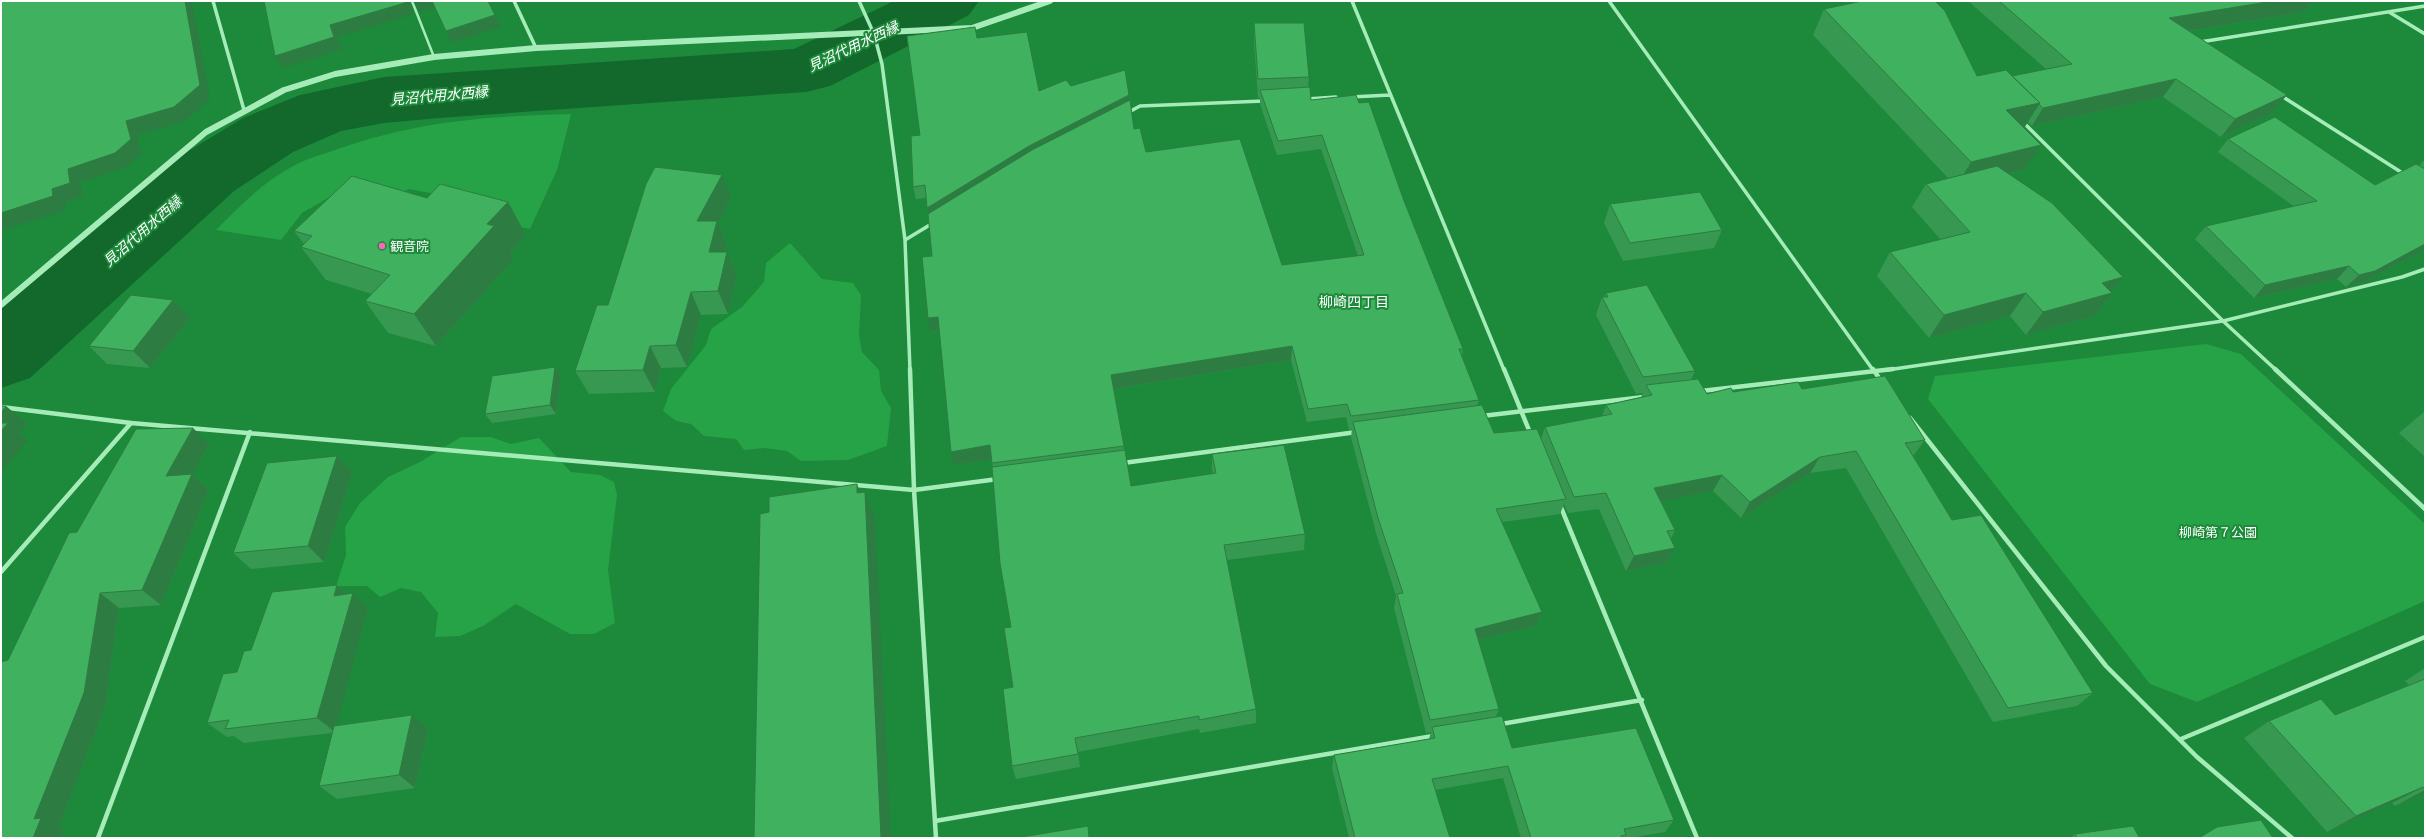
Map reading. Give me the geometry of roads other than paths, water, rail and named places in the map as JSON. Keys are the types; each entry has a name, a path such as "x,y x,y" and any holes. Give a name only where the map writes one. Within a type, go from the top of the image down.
{"street":[{"path":"213,1 244,110"},
{"path":"514,1 536,48"},
{"path":"859,1 874,34 882,64 905,240 914,490 936,838"},
{"path":"1,305 206,132 244,110 284,90 335,74 434,57 536,48 874,34 972,28 1050,1"},
{"path":"1352,1 1533,440"},
{"path":"1609,1 1884,384"},
{"path":"2204,46 2197,42 2425,6"},
{"path":"2389,12 2425,34"},
{"path":"2278,93 2412,178"},
{"path":"1304,99 1390,95"},
{"path":"1120,116 1140,106 1273,100"},
{"path":"2020,119 2223,321 2425,509"},
{"path":"905,240 938,220"},
{"path":"1693,392 1874,372 2223,321 2402,277 2425,269"},
{"path":"1473,417 1646,397"},
{"path":"2,407 131,424 250,432 914,490 1001,479"},
{"path":"1909,416 2106,666 2182,739 2197,757 2292,838"},
{"path":"1,572 131,424"},
{"path":"1119,464 1363,431"},
{"path":"98,838 250,432"},
{"path":"1557,498 1642,700 1697,838"},
{"path":"2182,739 2425,637"},
{"path":"1493,726 1642,700"},
{"path":"935,821 1438,735"}],"lane":[{"path":"412,1 434,57"}],"waterway":[{"name":"見沼代用水西縁","path":"1,356 208,173 268,135 325,111 384,100 439,95 806,70 946,1"}],"place":[{"name":"観音院","path":"382,246"}],"district":[{"name":"柳崎四丁目","path":"1354,301"}],"park label":[{"name":"柳崎第７公園","path":"2218,532"}]}
